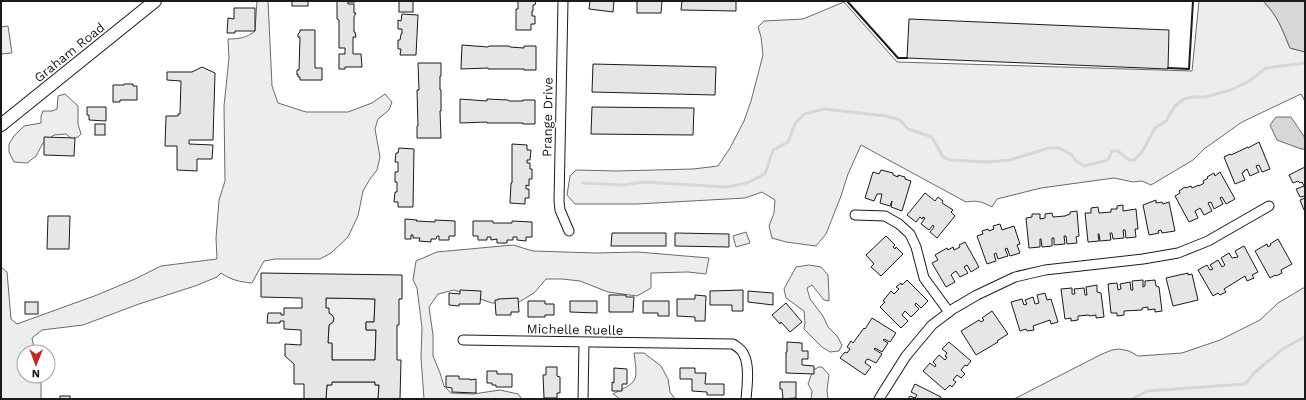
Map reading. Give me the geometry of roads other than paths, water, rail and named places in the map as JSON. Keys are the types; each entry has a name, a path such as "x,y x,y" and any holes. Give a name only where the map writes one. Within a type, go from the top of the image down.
{"main road":[{"name":"Graham Road","path":"1,125 155,1"}],"street":[{"name":"Prange Drive","path":"562,1 559,200 560,210 569,231"},
{"path":"880,399 906,356 932,325 977,294 1015,278 1045,270 1142,259 1178,253 1208,241 1269,206"},
{"path":"855,215 885,216 899,224 910,234 916,247 924,278 949,312"},
{"name":"Michelle Ruelle","path":"463,340 584,343 732,344 740,348 747,365 746,399"},
{"path":"583,399 584,343"}],"waterway":[{"path":"583,183 623,185 644,182 726,187 747,183 765,174 773,150 788,142 795,124 804,114 825,109 886,116 900,120 908,129 932,137 943,157 951,160 987,162 1010,160 1049,148 1059,148 1071,154 1075,160 1084,166 1108,160 1112,151 1118,151 1129,160 1134,160 1142,152 1155,128 1166,121 1175,106 1184,99 1192,97 1205,97 1230,90 1248,82 1266,68 1305,63"},
{"path":"1132,399 1147,391 1245,384 1254,373 1284,348 1305,337"}]}
